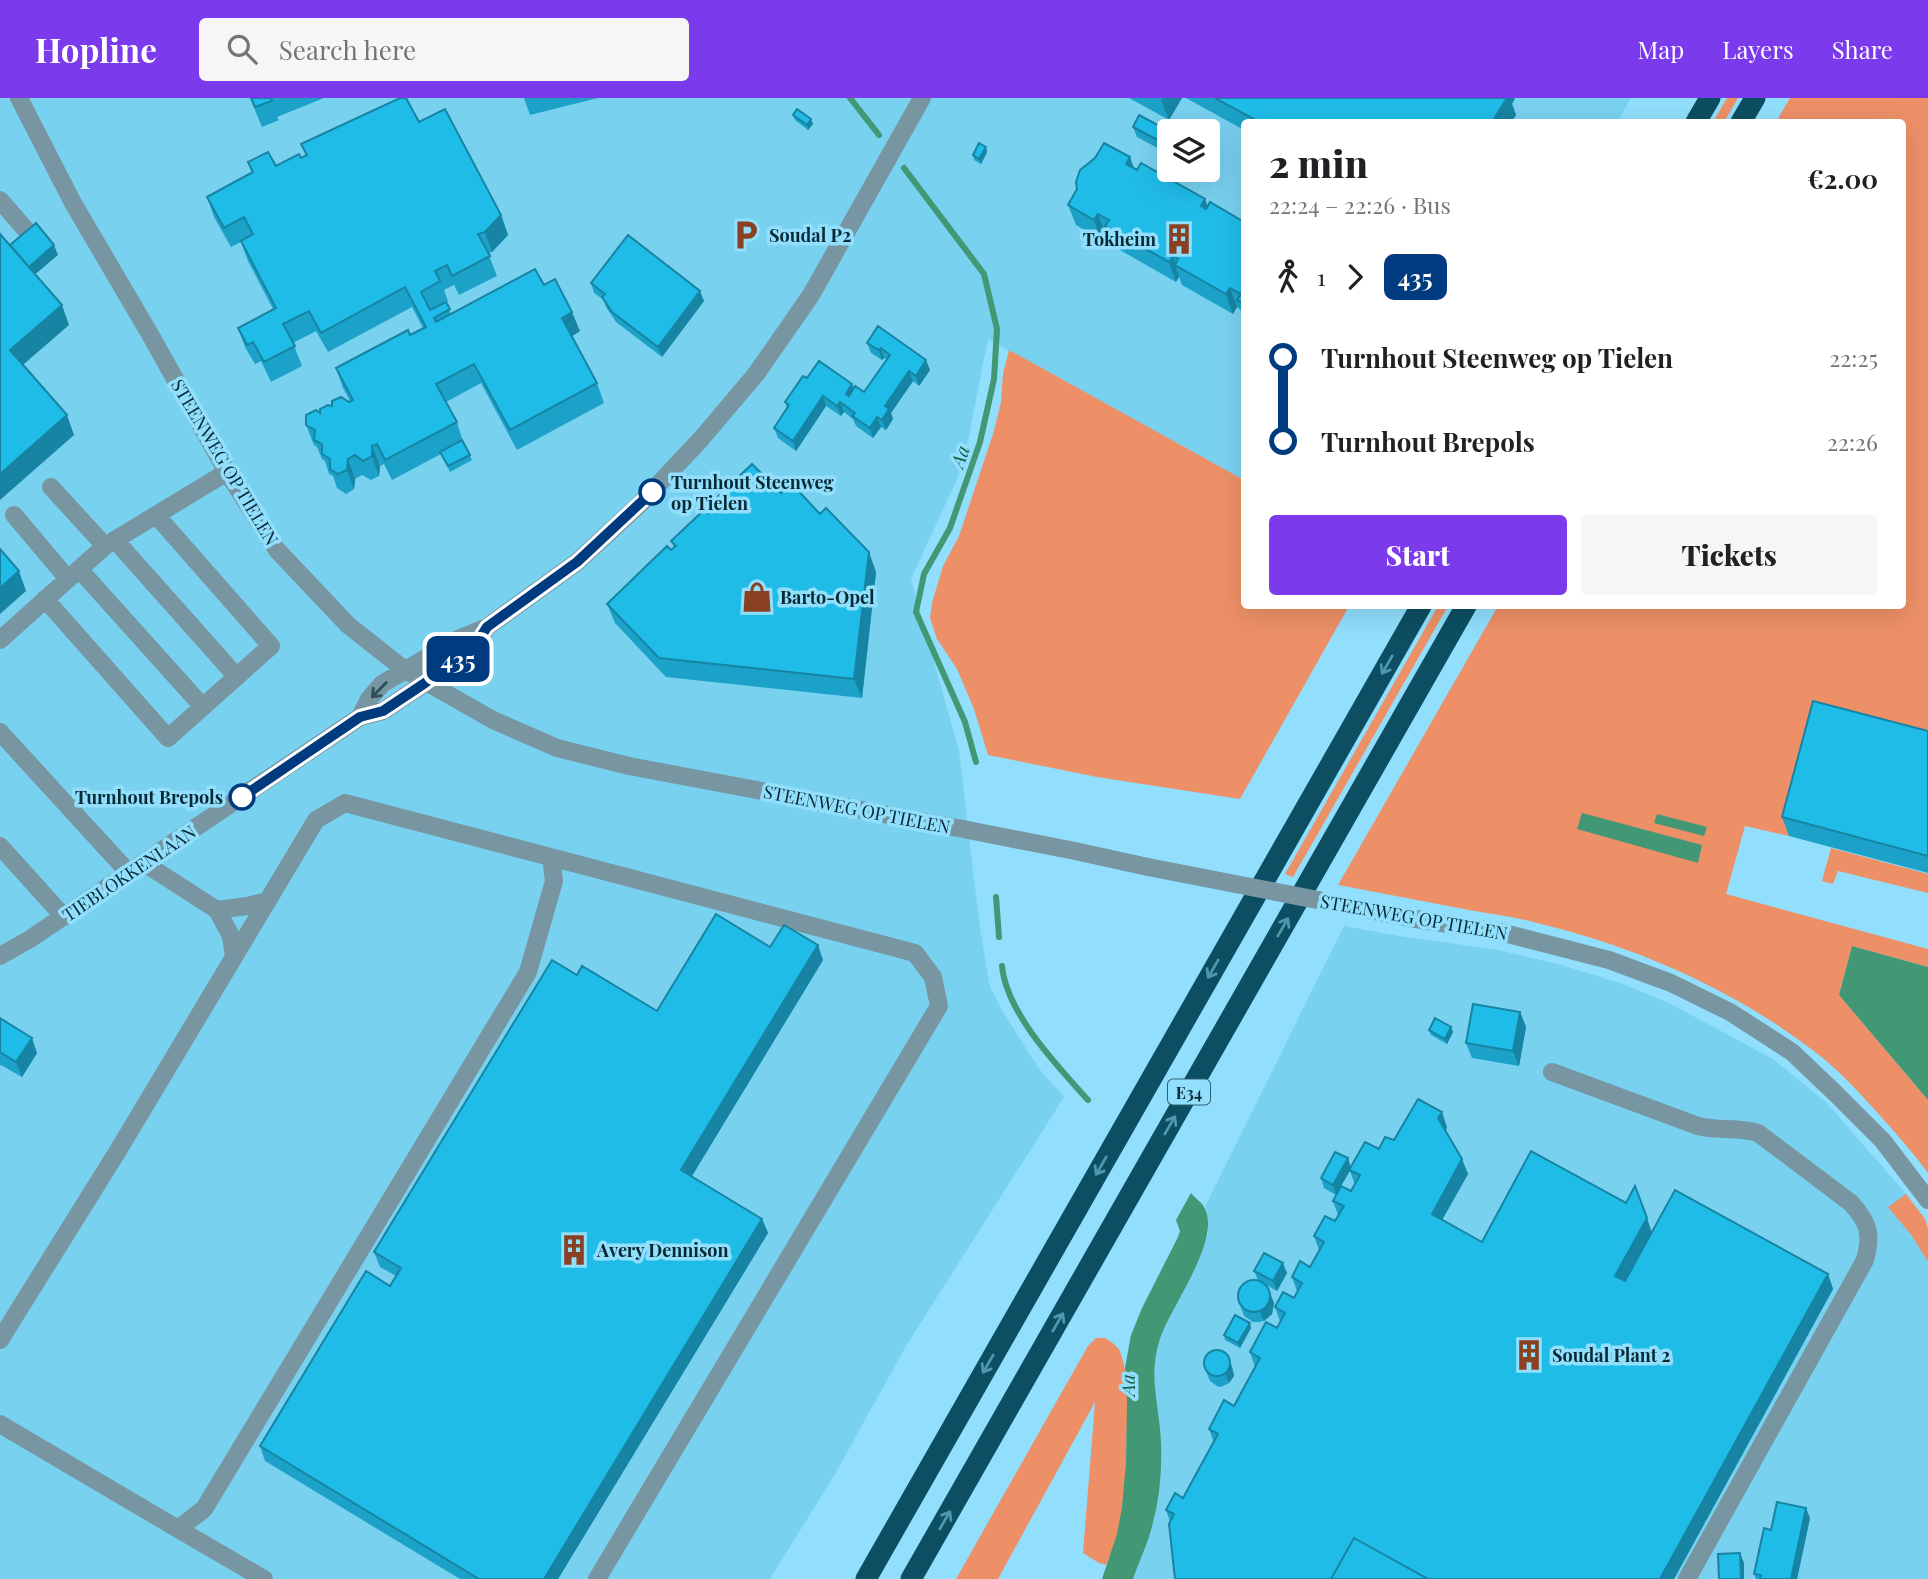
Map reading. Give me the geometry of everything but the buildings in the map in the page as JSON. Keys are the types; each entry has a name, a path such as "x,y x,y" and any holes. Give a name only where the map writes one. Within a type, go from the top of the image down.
{"highway":[{"path":"1698,119 1710,98"},
{"path":"1743,119 1755,98"},
{"name":"E34","path":"866,1579 1418,609"},
{"name":"E34","path":"911,1579 1464,609"}],"street":[{"name":"STEENWEG OP TIELEN","path":"19,98 73,203 151,335 227,472 277,550 348,625 425,683 493,720 557,748 629,766 1410,918 1504,933 1609,960 1671,983 1730,1012 1792,1052 1884,1141 1928,1200"},
{"path":"487,627 577,562 640,504 701,439 756,374 811,295 922,98"},
{"path":"0,200 25,229"},
{"path":"0,640 110,543 227,472"},
{"path":"51,487 110,543 237,677"},
{"path":"14,515 204,707"},
{"path":"46,599 168,738 271,646 156,515"},
{"name":"TIEBLOKKENLAAN","path":"360,717 369,699 382,684 458,639 487,627"},
{"name":"TIEBLOKKENLAAN","path":"0,956 64,917 360,717 383,711 425,683 475,646 487,627"},
{"path":"0,732 136,868 217,910 267,901"},
{"path":"0,1339 119,1149 316,820 345,803 915,953 933,977 939,1006 597,1579"},
{"path":"0,846 64,917"},
{"path":"178,1529 204,1509 528,972 554,881 551,858"},
{"path":"217,910 230,936 234,957"},
{"path":"1552,1072 1698,1126 1758,1133 1851,1203 1868,1226 1870,1237 1865,1260 1687,1579"},
{"path":"0,1424 264,1579"}],"shaded area":[{"path":"0,98 1631,98 1619,119 1241,119 1241,478 988,339 963,466 911,579 959,751 979,921 990,987 1040,1070 1064,1097 906,1346 835,1474 770,1579 0,1579"},
{"path":"1727,98 1738,98 1726,119 1715,119"},
{"path":"1790,98 1928,98 1928,749 1820,721 1789,836 1745,826 1726,894 1928,949 1928,967 1852,946 1839,995 1928,1100 1928,1173 1870,1104 1824,1059 1758,1013 1688,975 1614,945 1576,933 1512,917 1338,885 1496,609 1906,609 1906,119 1778,119"},
{"path":"1009,350 1241,478 1241,609 1347,609 1240,799 1097,777 988,755 974,709 957,669 937,639 930,618 943,566 959,536 993,434 1001,402 1003,374"},
{"path":"1436,609 1446,609 1293,877 1285,874"},
{"path":"1831,848 1928,874 1928,893 1838,871 1833,884 1822,881"},
{"path":"1344,926 1498,950 1558,964 1620,983 1667,1002 1773,1059 1827,1103 1906,1194 1925,1219 1928,1229 1928,1579 1133,1579 1154,1519 1160,1473 1161,1443 1154,1395 1158,1343 1208,1234 1205,1207"},
{"path":"1906,1194 1925,1219 1928,1229 1928,1262 1912,1236 1888,1207"},
{"path":"1096,1338 1105,1338 1119,1350 1127,1386 1122,1513 1106,1565 1083,1553 1095,1402 998,1579 956,1579 1088,1346"}],"water":[{"path":"1582,813 1702,845 1698,863 1577,829"},
{"path":"1657,814 1707,827 1704,836 1654,823"},
{"path":"1852,946 1928,967 1928,1100 1839,995"},
{"path":"1191,1193 1204,1207 1208,1223 1200,1257 1165,1328 1156,1355 1155,1381 1161,1462 1156,1509 1133,1579 1102,1579 1117,1534 1122,1507 1126,1462 1125,1368 1131,1335 1178,1237 1180,1231 1176,1220"}],"waterway":[{"path":"850,98 879,135"},
{"name":"Aa","path":"904,168 984,274 997,329 994,379 980,442 950,528 924,574 916,612 965,722 976,762"},
{"name":"Aa","path":"996,897 999,937"},
{"name":"Aa","path":"1002,966 1006,984 1023,1020 1048,1055 1088,1100"}],"bus line":[{"name":"435","path":"242,797 360,717 383,711 475,646 487,627 577,562 652,492"}],"place":[{"name":"Soudal P2","path":"746,235"},
{"name":"Tokheim","path":"1179,239"},
{"name":"Turnhout Steenweg op Tielen","path":"652,492"},
{"name":"Barto-Opel","path":"757,597"},
{"name":"Turnhout Brepols","path":"242,797"},
{"name":"Avery Dennison","path":"574,1250"},
{"name":"Soudal Plant 2","path":"1529,1355"}]}
